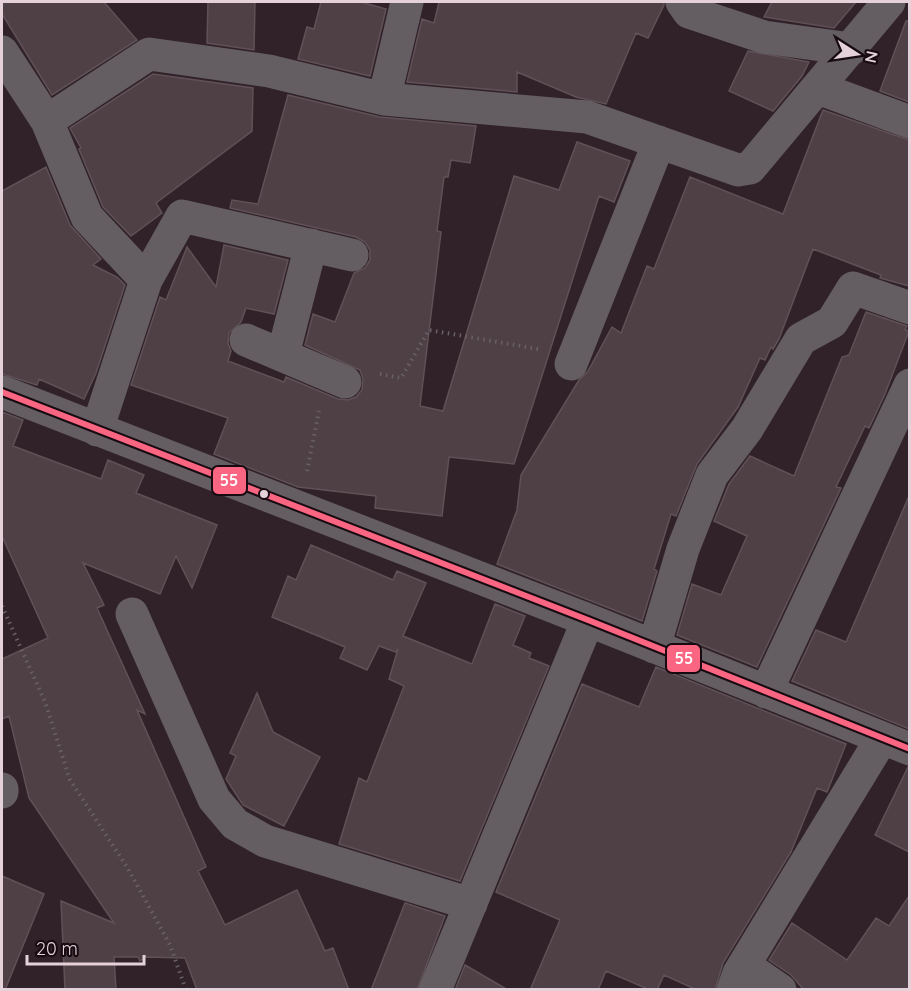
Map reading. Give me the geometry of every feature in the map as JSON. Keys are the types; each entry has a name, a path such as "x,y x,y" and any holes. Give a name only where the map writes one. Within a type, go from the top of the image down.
{"street":[{"path":"384,99 407,2"},
{"path":"682,2 688,12 764,37 850,49"},
{"path":"47,121 149,54 269,71 384,99 588,117 738,170 750,168 889,2"},
{"path":"2,52 47,121 87,217 146,280"},
{"path":"818,88 909,122"},
{"path":"572,360 659,142"},
{"path":"97,430 146,280 182,216 352,255"},
{"path":"283,355 311,245"},
{"path":"654,647 683,549 712,475 747,429 801,339 832,322 853,288 909,308"},
{"path":"246,340 345,382"},
{"path":"766,692 909,385"},
{"path":"2,392 588,620 896,743 738,977 780,990"},
{"path":"132,614 214,799 235,824 265,841 471,904"},
{"path":"435,990 588,620"}],"path":[{"path":"301,509 318,412 357,370 401,378 429,330 572,360"},
{"path":"2,606 45,702 70,780 127,867 170,945 186,990"}],"building":[{"path":"2,2 104,2 137,40 52,95 2,14"},
{"path":"208,2 255,2 254,50 207,43"},
{"path":"321,2 361,2 386,9 370,76 298,59 307,27 314,29"},
{"path":"439,2 664,2 664,5 648,38 636,33 606,104 576,97 517,72 517,92 407,82 422,19 434,23"},
{"path":"772,2 856,2 834,28 764,17"},
{"path":"906,21 909,21 909,102 880,91"},
{"path":"748,51 809,62 802,76 773,111 729,91"},
{"path":"153,74 253,88 252,131 156,203 162,213 131,236 103,207 79,149 81,148 70,128"},
{"path":"288,95 380,117 476,126 470,163 451,160 448,177 444,177 437,231 441,232 420,406 443,411 514,176 559,190 577,142 630,161 614,202 599,196 514,464 449,457 442,516 375,508 376,496 298,487 214,454 228,418 131,385 160,297 166,300 187,247 216,287 224,245 288,260 274,314 246,308 241,322 229,333 228,343 231,351 228,361 284,382 286,377 338,399 348,400 356,397 362,390 363,379 360,370 305,345 313,314 335,322 354,273 365,268 370,260 370,250 365,242 356,237 230,208 232,200 258,204"},
{"path":"823,110 909,140 909,286 880,278 881,275 813,249 779,339 773,349 771,347 765,360 760,358 738,407 697,464 676,516 671,514 654,569 657,571 642,621 497,564 517,510 521,475 579,380 588,371 612,327 621,333 647,266 654,269 690,177 783,214"},
{"path":"46,167 70,225 101,259 93,265 117,277 125,285 96,373 84,399 39,379 37,385 2,374 2,191"},
{"path":"866,312 907,326 905,330 909,331 885,394 869,428 865,426 836,487 841,488 757,667 677,635 692,584 721,595 747,536 714,521 729,484 750,456 794,476 842,357 849,355"},
{"path":"2,412 23,420 13,446 101,479 108,460 144,475 136,493 217,525 192,588 176,556 160,594 83,563 104,605 97,608 145,714 137,710 206,867 198,871 225,925 297,890 325,951 333,948 349,990 197,990 185,958 146,957 140,961 138,957 114,957 116,990 65,990 61,901 114,923 29,798 9,716 2,719 2,659 48,638 2,536"},
{"path":"909,496 909,729 792,681 816,630 846,642"},
{"path":"311,545 393,580 397,571 426,583 403,636 472,664 495,604 525,616 513,645 531,653 529,658 549,666 460,881 339,844 359,778 367,782 404,686 389,679 398,649 396,652 379,646 367,670 340,658 345,647 272,617 288,576 296,580"},
{"path":"656,667 846,744 827,792 817,788 791,852 723,963 715,990 697,990 664,975 657,990 650,990 606,971 598,990 530,990 560,920 496,892 582,684 639,707"},
{"path":"257,693 273,732 320,757 284,826 243,805 226,779 236,756 230,753"},
{"path":"909,767 909,852 875,835"},
{"path":"2,876 44,894 5,990 2,990"},
{"path":"909,896 909,990 804,990 791,975 769,960 792,923 847,960 876,918 889,926"},
{"path":"405,903 445,916 417,990 371,990"},
{"path":"465,965 508,990 455,990"}],"transit line":[{"name":"55","path":"2,392 588,620 910,749"}]}
